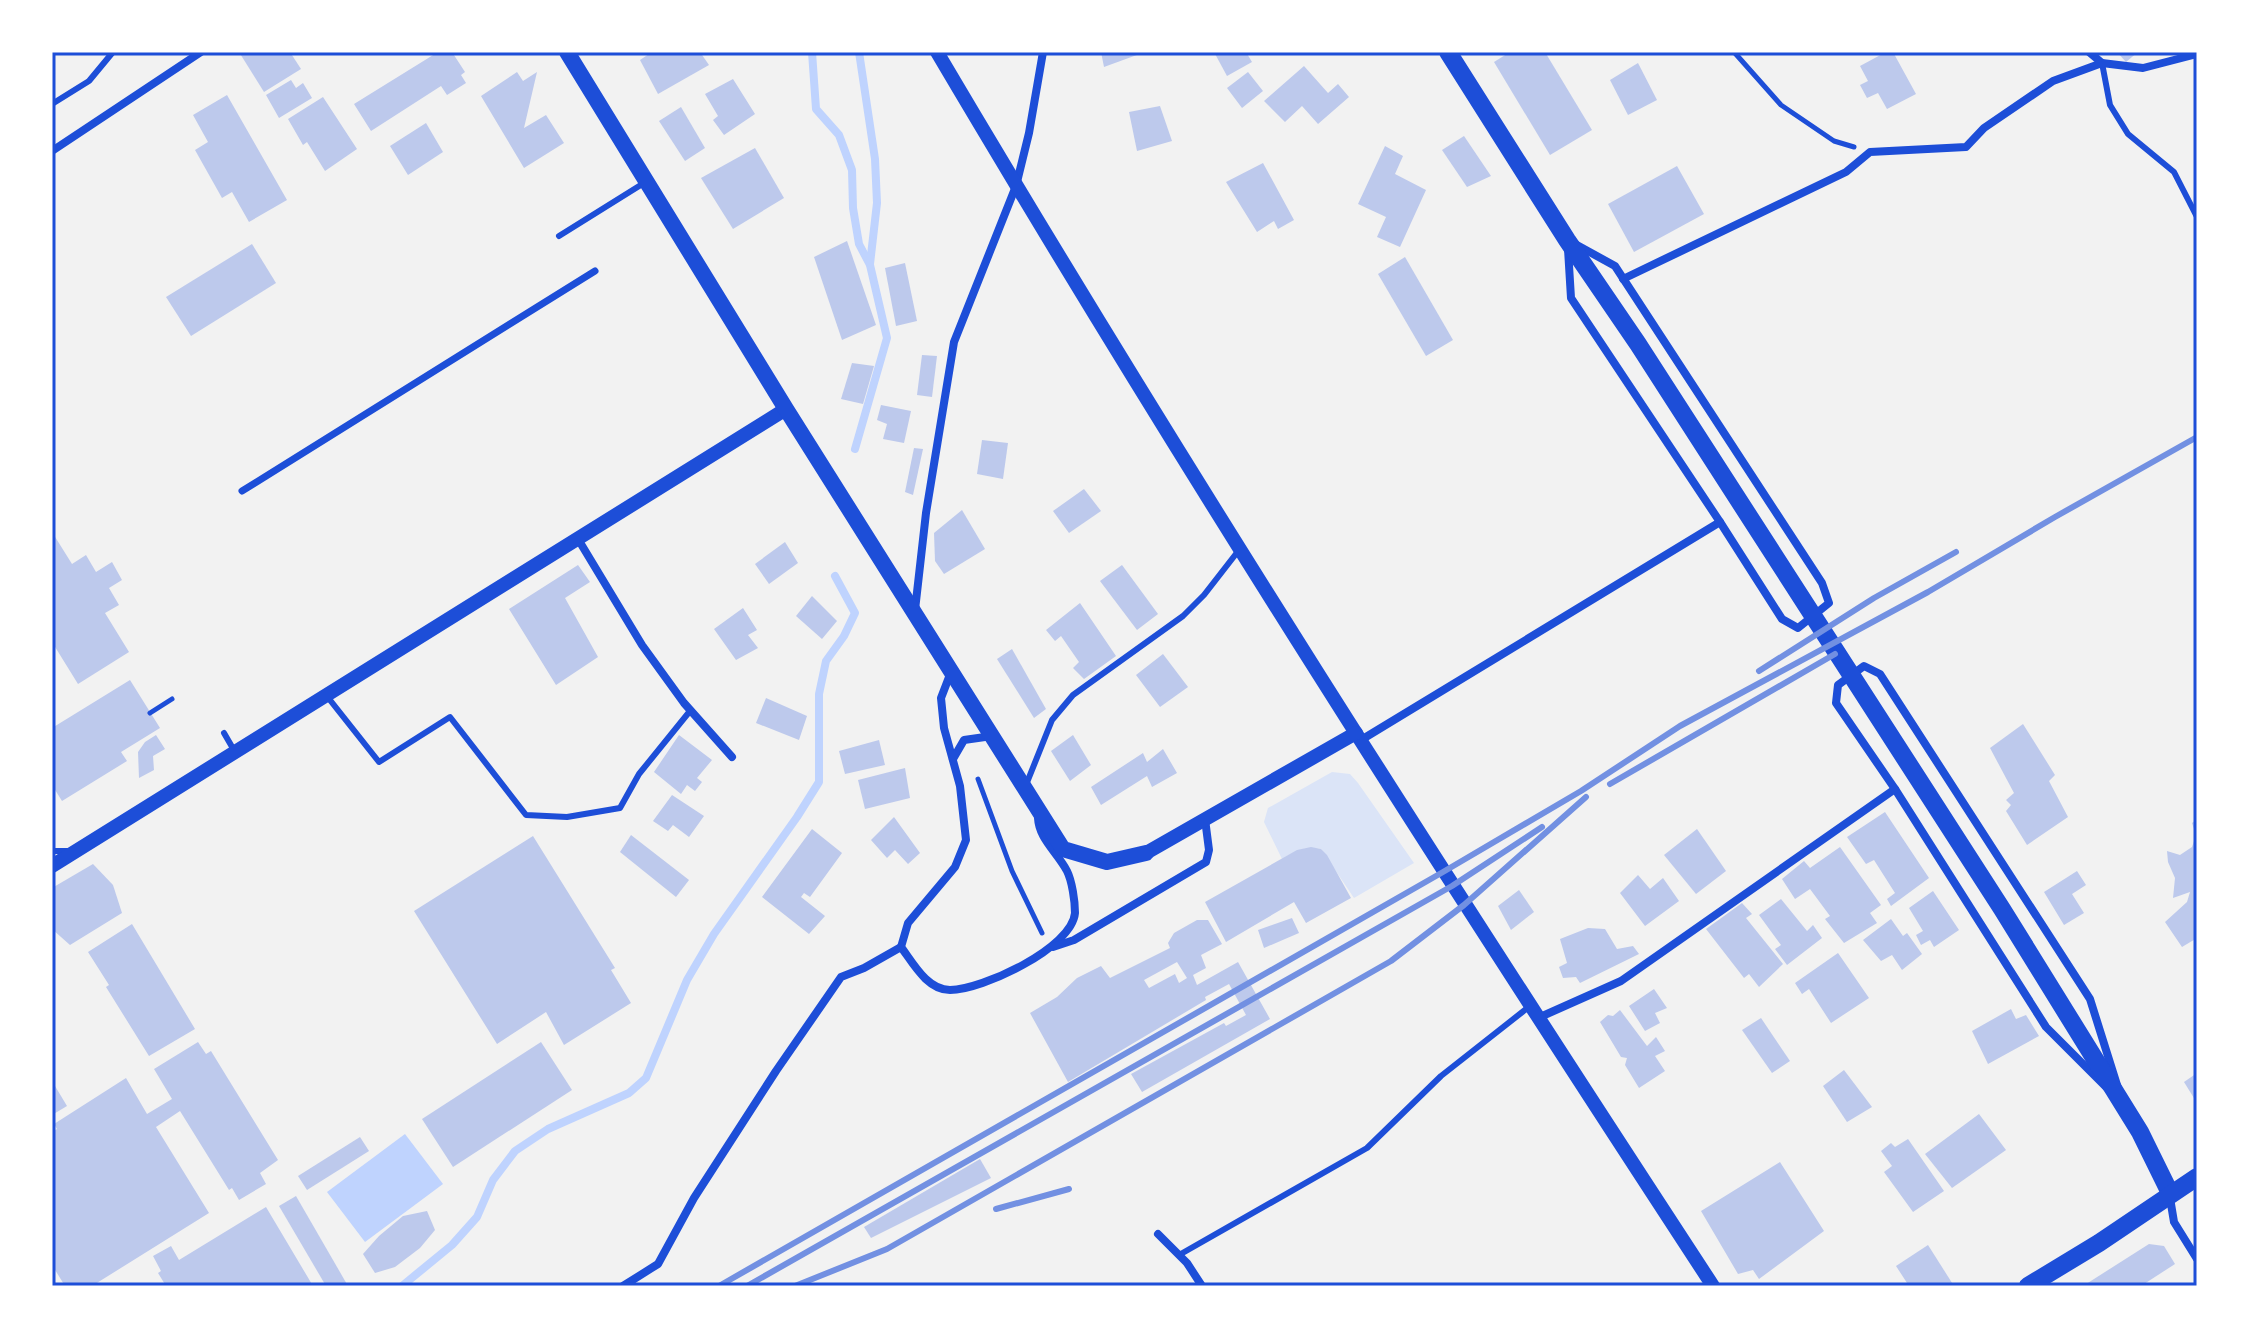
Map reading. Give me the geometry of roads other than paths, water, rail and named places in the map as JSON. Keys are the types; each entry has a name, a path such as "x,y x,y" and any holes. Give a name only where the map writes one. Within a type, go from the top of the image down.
{"main road":[{"path":"567,52 786,409 1063,849 1107,862 1146,853"},
{"path":"1448,52 2002,909 2140,1132 2170,1193"},
{"path":"2028,1286 2197,1177"}],"street":[{"path":"52,151 201,52"},
{"path":"937,52 1016,186 1358,736 1713,1286"},
{"path":"915,615 926,513 954,342 1016,186 1043,52"},
{"path":"2089,52 2102,63"},
{"path":"1623,279 1846,172 1870,152 1966,147 1984,128 2053,81 2102,63 2143,68 2197,54"},
{"path":"1567,240 1615,266 1822,583 1829,603 1798,628 1782,619 1571,298 1567,240"},
{"path":"242,491 595,271"},
{"path":"52,866 786,409"},
{"path":"1146,853 1358,736 1720,522"},
{"path":"578,539 642,645 690,711 732,757"},
{"path":"1864,666 1880,674 2090,999 2123,1104 2046,1027 1895,789 1836,703 1838,685 1864,666"},
{"path":"623,1286 658,1264 694,1198 841,977 901,947 908,923 955,867 966,840 960,786 944,728 941,698 951,672"},
{"path":"953,759 964,740 992,736"},
{"path":"1534,1012 1621,981 1895,789"},
{"path":"1037,809 1039,830 1068,873 1075,908 1074,917 1065,933 1050,948"},
{"path":"901,947 926,980 948,990 995,979 1050,948 1074,940 1206,862 1209,850 1205,819"},
{"path":"2170,1193 2174,1222 2197,1259"},
{"path":"1158,1234 1179,1255 1202,1286"}],"lane":[{"path":"52,104 89,81 113,52"},
{"path":"2102,63 2110,105 2128,134 2174,172 2197,217"},
{"path":"559,236 647,181"},
{"path":"1024,788 1052,720 1073,695 1183,616 1204,595 1241,547"},
{"path":"326,695 379,762 450,717 526,815 567,817 620,808 639,774 690,711"},
{"path":"224,733 235,752"},
{"path":"52,851 77,851"},
{"path":"1179,1255 1367,1148 1441,1076 1534,1012"}],"water":[{"path":"405,1134 443,1184 365,1242 327,1192"}],"waterway":[{"path":"812,52 816,109 839,135 852,170 853,208 859,244 870,265 887,338 855,449"},
{"path":"859,52 875,159 877,203 870,264"},
{"path":"402,1286 452,1245 477,1217 493,1180 515,1151 548,1129 629,1093 646,1078 687,980 714,934 819,782 819,694 826,661 844,636 855,613 835,576"}],"railway":[{"path":"719,1286 1443,872 1581,791 1680,726 1928,592 2197,437"},
{"path":"1759,671 1874,598 1956,552"},
{"path":"1610,784 1835,654"},
{"path":"795,1286 887,1249 1391,961 1464,905 1586,797"},
{"path":"747,1286 1452,886 1542,827"},
{"path":"996,1209 1069,1189"}]}
